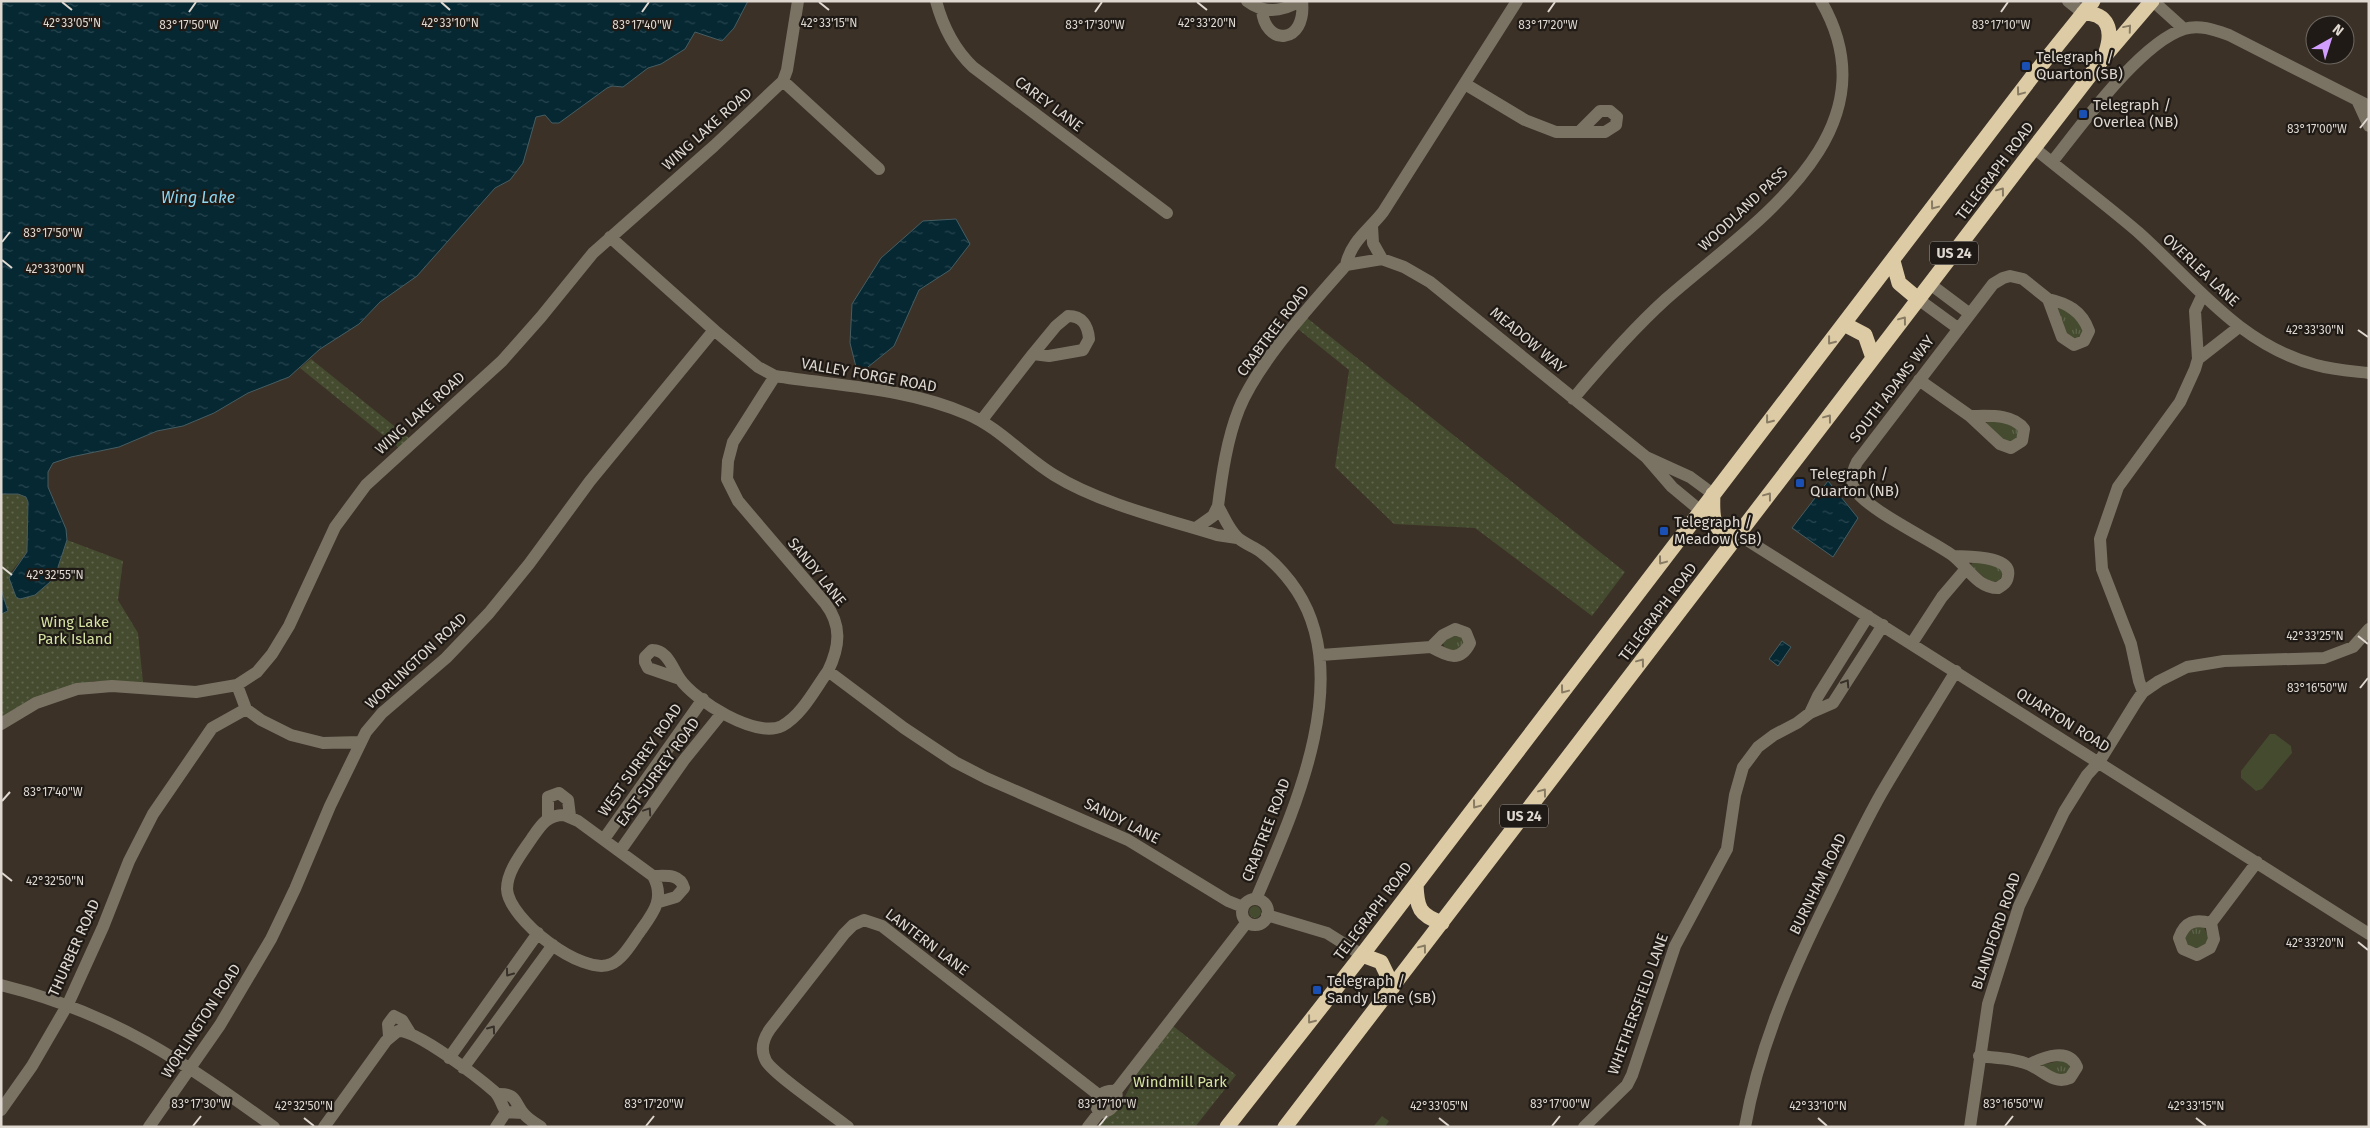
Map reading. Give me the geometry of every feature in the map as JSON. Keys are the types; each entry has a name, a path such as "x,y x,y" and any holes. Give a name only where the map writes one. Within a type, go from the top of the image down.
{"highway":[{"name":"TELEGRAPH ROAD","path":"1285,1127 2034,148 2105,56 2153,1"},
{"path":"2088,7 2108,24 2111,40 2105,56"},
{"name":"TELEGRAPH ROAD","path":"1226,1127 1362,955 1893,261 2029,80 2088,7"},
{"path":"1893,261 1899,283 1918,299"},
{"path":"1844,324 1865,335 1873,358"},
{"path":"1713,494 1712,514 1716,524 1723,532 1739,535"},
{"path":"1416,884 1417,902 1422,912 1428,918 1442,923"},
{"path":"1362,955 1381,962 1393,987"}],"street":[{"name":"WING LAKE ROAD","path":"1,724 36,704 83,688 112,686 196,692 237,685 257,672 281,641 328,539 357,495 376,474 502,361 542,317 577,270 610,237 714,146 782,81 787,70 798,1"},
{"name":"CAREY LANE","path":"936,1 950,37 960,54 973,67 1167,213"},
{"path":"1247,1 1262,9 1284,9 1301,1 1300,22 1295,32 1289,36 1279,36 1262,17 1262,9"},
{"name":"CRABTREE ROAD","path":"1256,899 1288,827 1302,785 1314,731 1321,655 1310,618 1290,581 1260,552 1238,538 1218,506 1229,443 1239,410 1250,387 1268,359 1346,265 1350,249 1362,234 1372,226 1404,182 1517,1"},
{"name":"WOODLAND PASS","path":"1574,399 1631,332 1764,216 1794,186 1816,156 1834,122 1842,86 1839,39 1821,1"},
{"path":"2068,1 2088,7"},
{"path":"2153,1 2184,29"},
{"path":"2052,162 2140,58 2184,29 2213,29 2229,35 2363,104 2369,126"},
{"path":"782,81 879,169"},
{"path":"1465,84 1540,127 1563,132 1580,130"},
{"name":"OVERLEA LANE","path":"2034,148 2136,231 2202,296 2239,328 2277,350 2306,362 2369,373"},
{"path":"1346,265 1382,259 1373,243 1372,226"},
{"path":"610,237 714,330 758,367 775,376"},
{"name":"MEADOW WAY","path":"1382,259 1410,270 1443,291 1646,457 1672,488 1701,511"},
{"name":"SOUTH ADAMS WAY","path":"1954,556 1992,560 2007,568 2009,575 2004,585 1992,588 1965,570 1954,556 1867,502 1854,488 1852,480 1857,462 1993,284 2010,276 2023,279 2048,299"},
{"path":"1930,284 1970,314"},
{"path":"2202,296 2195,311 2198,359 2180,402 2118,487 2100,539 2102,569 2126,629 2143,692 2170,674 2186,667 2210,662 2245,659 2308,660 2335,656 2352,647 2369,628"},
{"path":"1918,299 1958,329"},
{"path":"2198,359 2239,328"},
{"name":"WORLINGTON ROAD","path":"149,1127 229,1010 271,939 366,732 382,713 446,658 488,613 529,564 590,481 714,330"},
{"path":"981,421 1032,354"},
{"name":"VALLEY FORGE ROAD","path":"775,376 909,396 948,407 981,421 1042,467 1072,485 1216,535 1238,538"},
{"name":"SANDY LANE","path":"775,376 733,442 728,461 727,479 738,501 825,603 834,617 838,642 828,671 904,728 955,762 986,778 1128,840 1228,901 1243,907"},
{"path":"1920,380 1970,416"},
{"name":"MEADOW WAY","path":"1646,457 1690,477 1713,494"},
{"path":"1196,528 1213,516 1218,506"},
{"name":"QUARTON ROAD","path":"1739,535 2369,934"},
{"path":"1912,643 1942,597 1965,570"},
{"name":"WHETHERSFIELD LANE","path":"1810,712 1868,616"},
{"name":"WHETHERSFIELD LANE","path":"1584,1127 1627,1085 1632,1074 1675,946 1727,849 1735,795 1743,767 1758,747 1810,712 1833,703 1883,625"},
{"path":"1321,655 1431,648"},
{"path":"680,679 722,713 768,730 780,727 793,717 828,671"},
{"name":"BURNHAM ROAD","path":"1745,1127 1757,1073 1802,955 1871,813 1956,671"},
{"path":"237,685 246,709 278,729 300,739 323,743 361,742"},
{"name":"BLANDFORD ROAD","path":"1970,1127 1979,1056 1993,987 2023,898 2064,812 2087,775 2099,762 2143,692"},
{"name":"WEST SURREY ROAD","path":"570,816 612,845 703,699"},
{"name":"THURBER ROAD","path":"1,1110 32,1066 68,1004 103,927 129,861 153,814 212,728 229,716 246,709"},
{"name":"EAST SURREY ROAD","path":"653,876 612,845 722,713"},
{"path":"548,818 558,815 570,816 568,800 559,793 554,793 548,797 548,818 521,855 508,883 508,895 514,907 545,939 588,964 610,965 621,956 659,902 680,894 684,888 683,884 675,877 653,876 659,890 659,902"},
{"path":"2211,922 2257,862"},
{"path":"1256,899 1265,904 1267,915 1259,924 1247,922 1242,916 1243,907 1248,901 1256,899"},
{"name":"LANTERN LANE","path":"848,1127 771,1068 757,1052 770,1028 844,934 863,915 882,926 1100,1096"},
{"path":"1267,915 1327,933 1362,955"},
{"path":"1099,1112 1106,1112 1115,1104 1117,1099 1116,1091 1247,922"},
{"path":"449,1058 545,939"},
{"path":"463,1068 545,939"},
{"path":"1,985 68,1004 141,1037 191,1068 274,1127"},
{"path":"324,1127 399,1033 402,1020 394,1016 388,1024 399,1033 449,1058 463,1068 497,1094 506,1112"},
{"path":"1979,1056 2030,1064"},
{"path":"1099,1112 1096,1106 1100,1096 1105,1092 1116,1091"},
{"path":"497,1094 513,1097 518,1101 523,1113 541,1127"},
{"path":"506,1112 523,1113"},
{"path":"496,1127 506,1112"},
{"path":"1088,1127 1099,1112"}],"green space":[{"path":"2059,308 2074,314 2084,332 2076,339 2067,336 2057,309"},
{"path":"1307,318 1625,572 1592,616 1475,528 1394,524 1335,467 1349,370 1298,329"},
{"path":"311,359 409,438 399,448 300,368"},
{"path":"1988,421 2013,424 2019,433 2014,442 2005,441 1986,423"},
{"name":"Wing Lake Park Island","path":"1,494 18,494 26,497 28,502 27,552 11,572 54,577 67,540 123,561 118,600 138,633 143,682 93,681 67,688 1,719 1,614 8,611 1,589"},
{"path":"1973,562 1996,565 2003,573 1999,581 1990,582 1973,568 1971,565"},
{"path":"1452,635 1461,636 1464,642 1461,651 1445,649 1443,643"},
{"path":"2270,734 2275,734 2291,746 2292,753 2262,789 2256,791 2241,778 2241,771"},
{"path":"1255,906 1261,912 1255,918 1249,912"},
{"path":"2191,926 2204,927 2209,939 2202,949 2187,946 2184,933"},
{"name":"Windmill Park","path":"1173,1026 1236,1075 1195,1127 1096,1127 1121,1105 1136,1074"},
{"path":"2064,1060 2070,1066 2068,1073 2059,1076 2041,1065"},
{"path":"1382,1116 1389,1121 1385,1127 1373,1127"}],"water":[{"name":"Wing Lake","path":"1,1 748,1 734,28 722,41 695,32 685,49 661,64 648,68 623,87 612,86 607,88 559,123 552,123 545,115 536,117 523,163 510,180 495,188 417,276 380,302 359,324 320,349 289,377 248,393 214,413 183,426 157,431 119,447 71,457 53,463 48,472 48,487 66,529 67,540 57,570 50,582 35,595 20,599 16,597 9,578 27,552 28,502 26,497 18,494 1,494"},
{"path":"956,219 970,244 950,270 919,290 894,346 858,375 850,343 852,304 881,258 923,221"},
{"path":"1828,481 1858,518 1833,557 1792,528"},
{"path":"1,589 8,611 1,614"},
{"path":"1782,641 1791,647 1778,666 1769,659"}],"place":[{"name":"Telegraph / Quarton (SB)","path":"2026,66"},
{"name":"Telegraph / Overlea (NB)","path":"2083,114"},
{"name":"Telegraph / Quarton (NB)","path":"1800,483"},
{"name":"Telegraph / Meadow (SB)","path":"1664,531"},
{"name":"Telegraph / Sandy Lane (SB)","path":"1317,990"}]}
